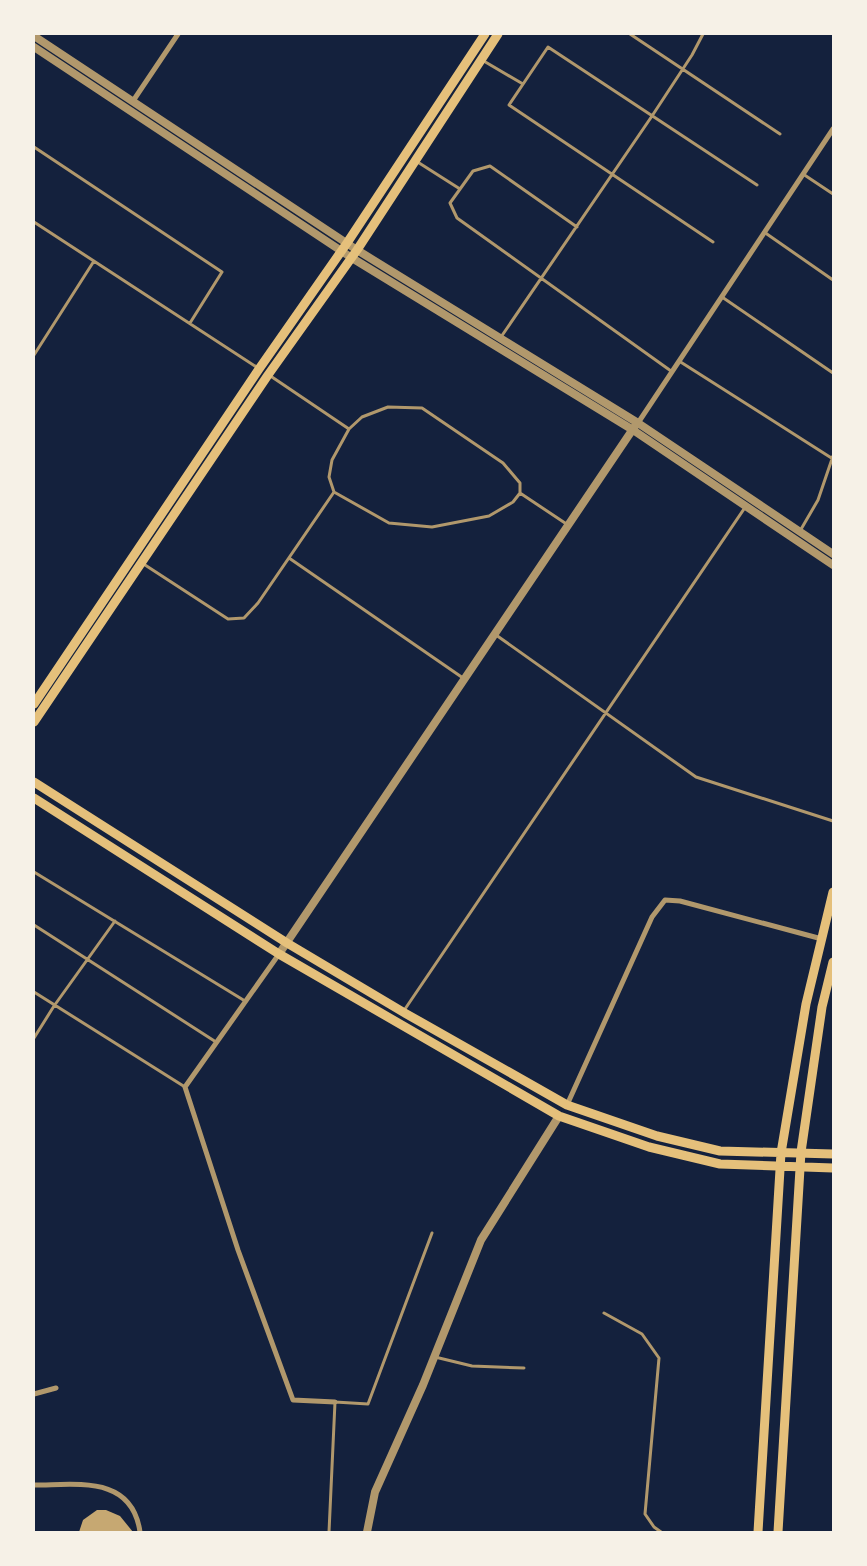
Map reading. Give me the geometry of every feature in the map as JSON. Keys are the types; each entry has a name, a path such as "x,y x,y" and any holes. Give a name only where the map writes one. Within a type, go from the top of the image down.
{"main road":[{"path":"34,704 259,369 344,247 484,34"},
{"path":"34,722 268,375 354,254 498,34"},
{"path":"34,782 287,943 566,1105 675,1141 720,1151 833,1154"},
{"path":"34,798 279,954 560,1116 648,1148 720,1164 833,1168"},
{"path":"758,1532 781,1153 806,1004 833,892"},
{"path":"778,1532 801,1152 822,1008 833,962"}],"street":[{"path":"133,101 178,34"},
{"path":"34,36 133,101 354,254 633,430 833,564"},
{"path":"34,47 344,247"},
{"path":"335,1402 293,1400 238,1250 185,1087 287,943 466,680 833,128"},
{"path":"354,254 501,338 638,423 833,554"},
{"path":"566,1105 652,916 665,900 680,901 822,939"},
{"path":"367,1532 375,1492 434,1357 481,1240 560,1116"},
{"path":"34,1394 56,1388"},
{"path":"34,1485 102,1486 118,1492 138,1515 140,1532"}],"lane":[{"path":"630,34 780,134"},
{"path":"501,338 613,175 683,69 703,34"},
{"path":"712,242 509,105 548,47 757,186"},
{"path":"482,59 523,84"},
{"path":"34,147 222,272 190,323"},
{"path":"416,161 460,189"},
{"path":"577,227 490,166 473,171 450,203 457,218 672,371"},
{"path":"803,174 833,194"},
{"path":"34,222 259,369"},
{"path":"764,232 833,280"},
{"path":"34,355 94,261"},
{"path":"721,297 833,373"},
{"path":"679,360 833,458 818,500 800,532"},
{"path":"268,375 349,429"},
{"path":"388,407 422,408 503,463 520,483 520,493 513,502 489,516 432,527 389,523 334,492 329,477 332,460 349,429 362,417 388,407"},
{"path":"142,562 228,619 244,618 258,603 334,492"},
{"path":"520,493 569,526"},
{"path":"403,1012 746,506"},
{"path":"289,558 466,680"},
{"path":"496,635 696,777 833,821"},
{"path":"34,872 246,1002"},
{"path":"34,1038 54,1006 115,921"},
{"path":"34,925 216,1042"},
{"path":"34,992 185,1087"},
{"path":"329,1532 335,1402 368,1404 432,1234"},
{"path":"604,1312 642,1334 659,1358 645,1514 661,1532"},
{"path":"434,1357 472,1366 524,1368"}],"building":[{"path":"97,1510 106,1510 120,1516 133,1532 79,1532 83,1520"}]}
